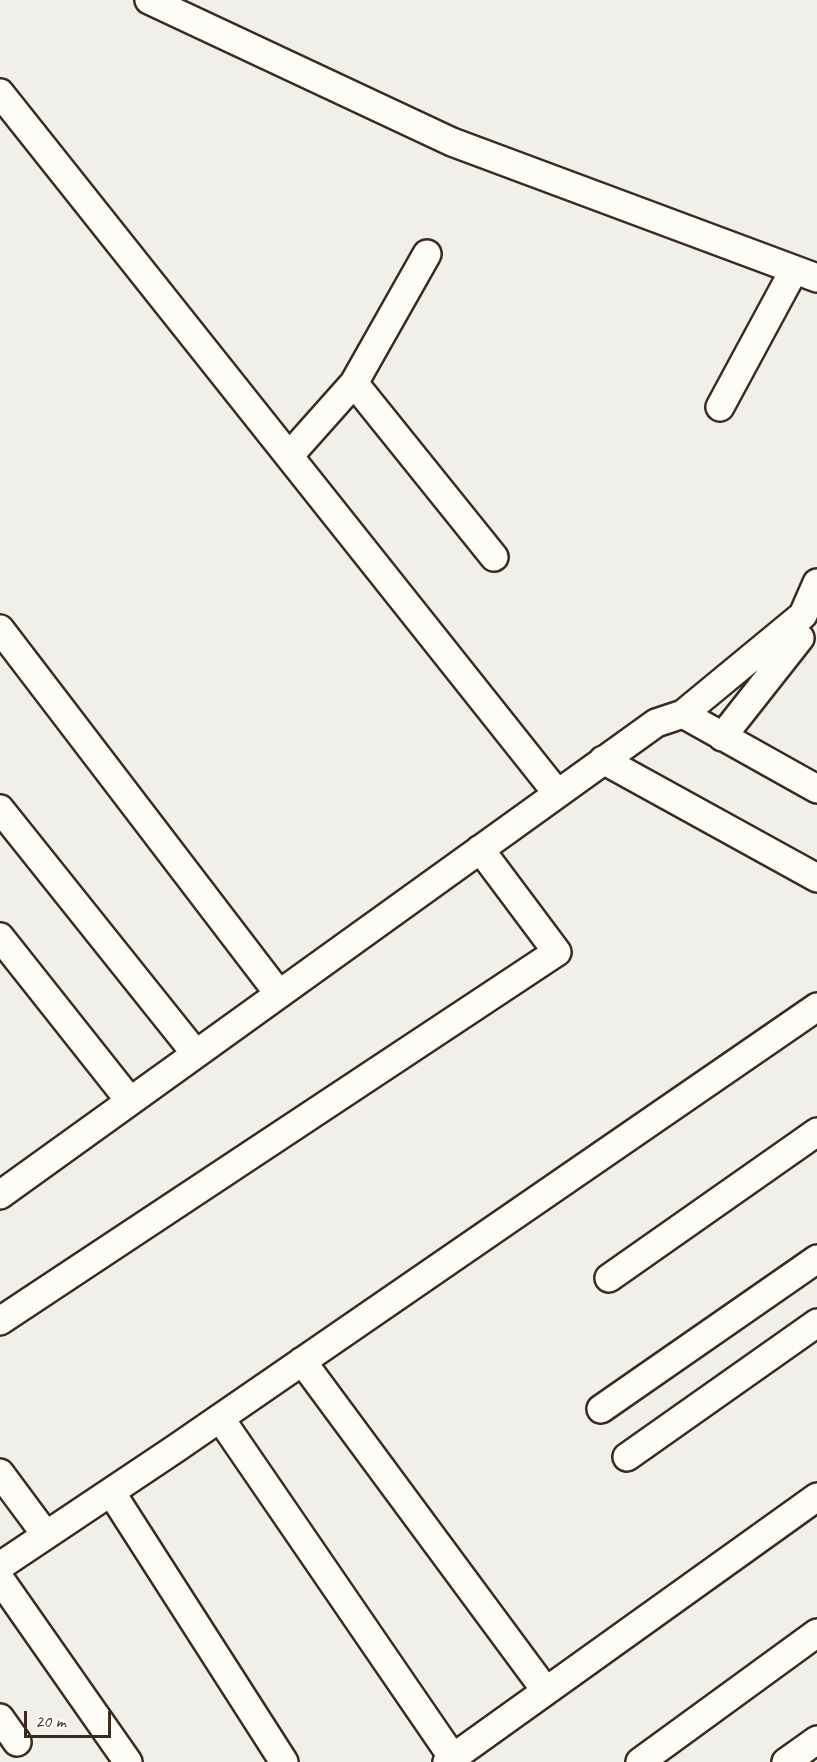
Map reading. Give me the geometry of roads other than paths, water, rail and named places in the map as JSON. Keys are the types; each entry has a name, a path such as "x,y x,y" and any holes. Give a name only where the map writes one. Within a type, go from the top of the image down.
{"street":[{"path":"149,0 452,142 805,274 720,407"},
{"path":"0,93 557,793"},
{"path":"290,456 354,383 427,254"},
{"path":"354,383 494,557"},
{"path":"722,737 801,638 803,615 817,584"},
{"path":"0,629 279,994"},
{"path":"0,1195 603,759 656,723 683,714 801,638"},
{"path":"683,714 817,789"},
{"path":"603,759 817,878"},
{"path":"0,809 196,1054"},
{"path":"0,1321 557,952 480,849"},
{"path":"0,937 130,1101"},
{"path":"0,1566 220,1418 817,1007"},
{"path":"609,1278 817,1132"},
{"path":"601,1409 817,1259"},
{"path":"627,1456 817,1323"},
{"path":"302,1361 546,1691"},
{"path":"220,1418 450,1760 817,1497"},
{"path":"0,1473 46,1535"},
{"path":"111,1492 284,1762"},
{"path":"0,1579 128,1762"},
{"path":"640,1762 817,1633"},
{"path":"0,1718 17,1742"},
{"path":"786,1762 817,1740"}]}
